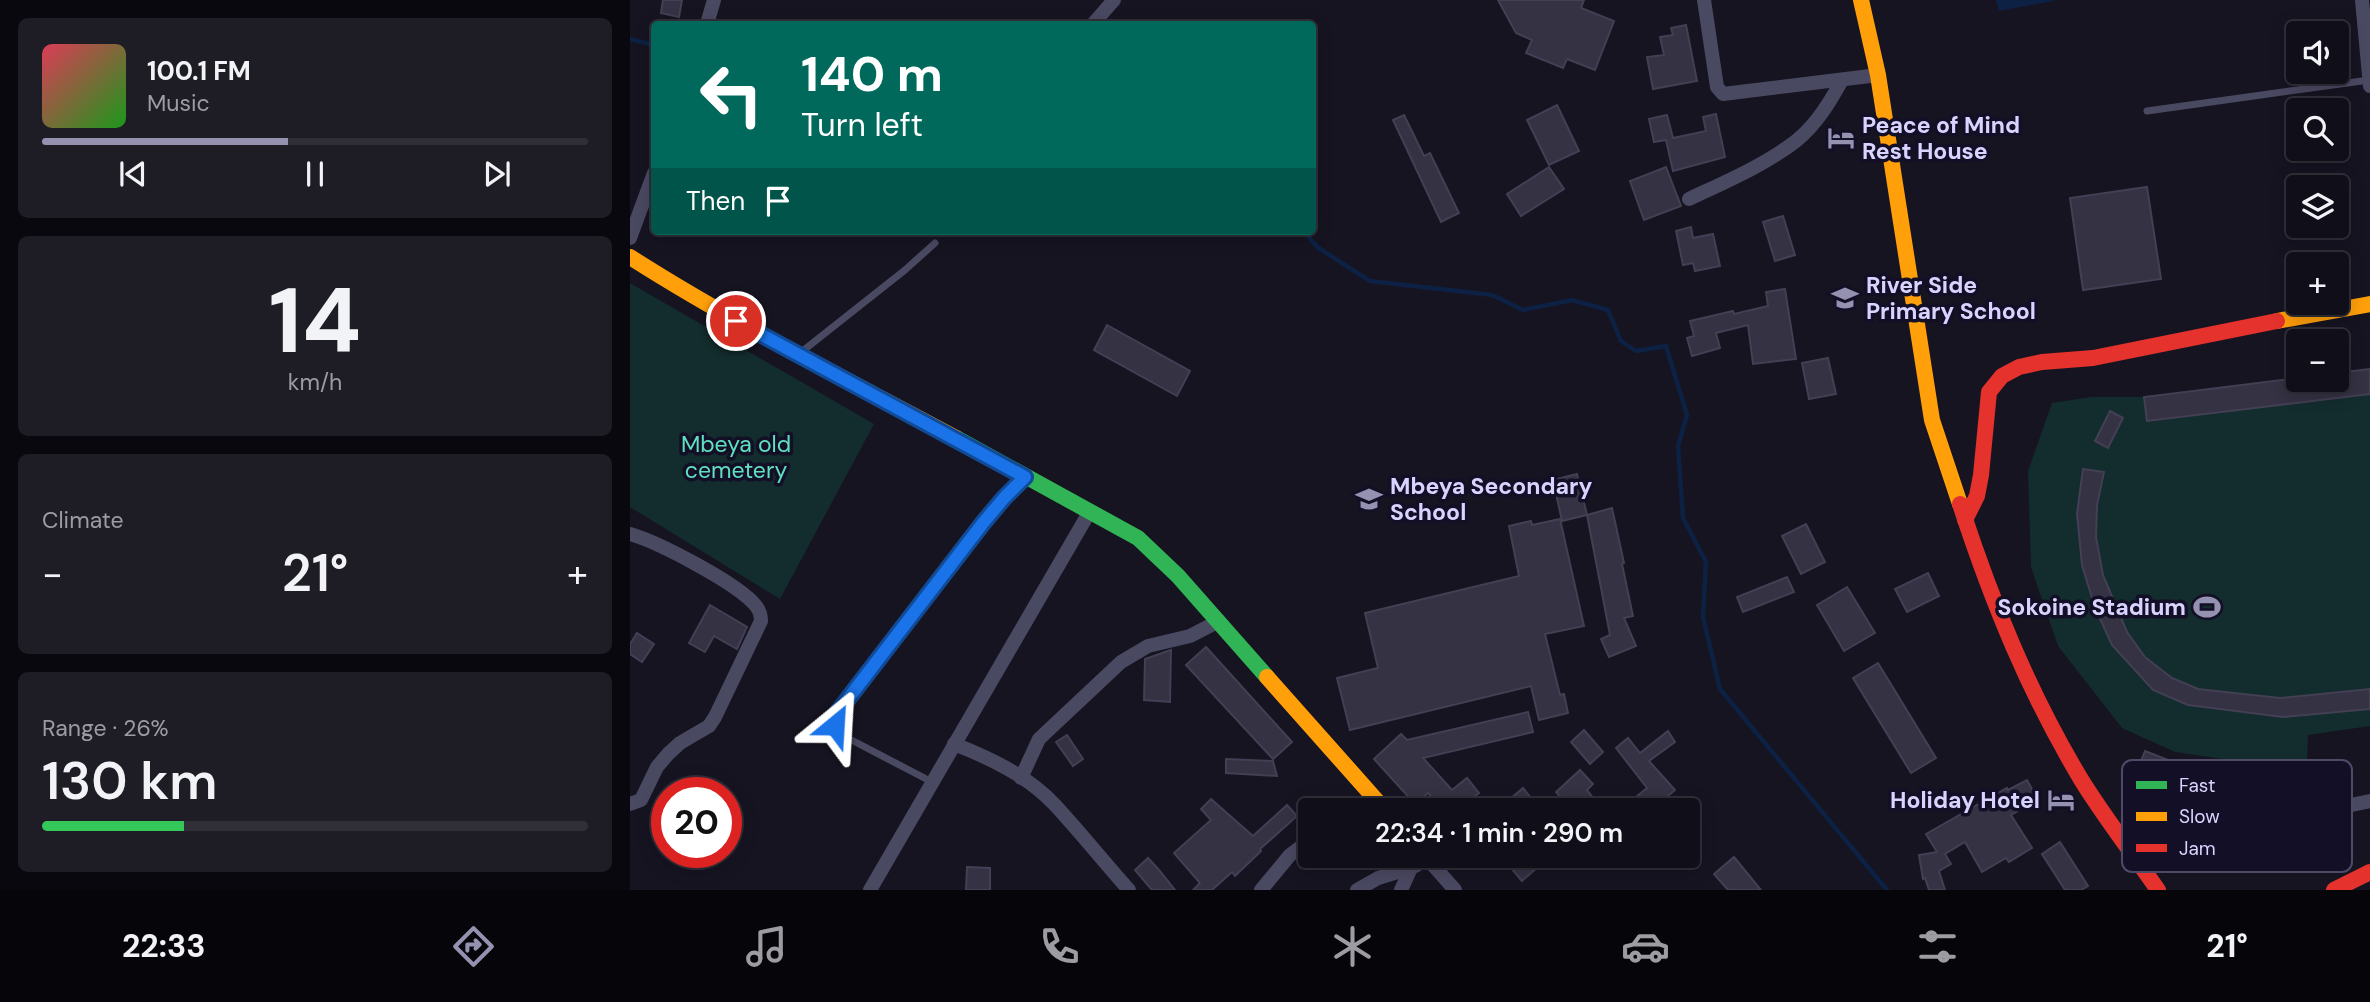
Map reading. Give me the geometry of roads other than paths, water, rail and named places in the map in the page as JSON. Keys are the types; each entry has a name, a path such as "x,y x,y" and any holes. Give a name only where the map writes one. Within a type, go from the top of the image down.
{"street":[{"path":"707,21 714,0"},
{"path":"1096,21 1114,0"},
{"path":"1704,0 1717,87 1721,94 1878,75"},
{"path":"1861,0 1878,75 1932,420 1990,594 2027,680 2082,782 2122,838"},
{"path":"2362,0 2370,86"},
{"path":"1689,199 1747,170 1796,141 1819,116 1842,80"},
{"path":"630,238 651,181"},
{"path":"630,257 675,286 797,355 822,366 1138,538 1219,621 1374,798"},
{"path":"1965,520 1977,496 1981,475 1989,392 2002,376 2019,367 2042,362 2093,358 2370,304"},
{"path":"870,890 1090,511"},
{"path":"630,534 676,553 745,594 761,613 761,621 725,699 709,726 680,743 668,754 657,768 641,800 630,804"},
{"path":"1021,778 1039,738 1121,662 1149,646 1190,636 1219,621"},
{"path":"954,744 988,757 1054,803 1129,890"},
{"path":"2352,805 2370,801"},
{"path":"1261,890 1298,849"},
{"path":"1357,890 1378,878 1411,868"},
{"path":"1401,890 1411,868"},
{"path":"1435,868 1455,890"},
{"path":"2146,872 2158,890"},
{"path":"2334,890 2370,872"}],"lane":[{"path":"2147,111 2369,80"},
{"path":"797,355 935,243"},
{"path":"932,782 840,734 834,717 983,523 1025,477"}],"water":[{"path":"1996,0 2053,0 2053,1 1999,11"}],"waterway":[{"path":"630,39 651,44"},
{"path":"1307,235 1317,247 1370,281 1492,295 1523,310 1572,300 1608,310 1621,341 1636,351 1666,346 1687,415 1678,446 1683,518 1706,562 1703,617 1720,689 1887,890"}],"place":[{"name":"Peace of Mind Rest House","path":"1841,138"},
{"name":"River Side Primary School","path":"1845,298"},
{"name":"Mbeya Secondary School","path":"1369,499"},
{"name":"Sokoine Stadium","path":"2207,607"},
{"name":"Holiday Hotel","path":"2061,800"}],"park label":[{"name":"Mbeya old cemetery","path":"736,457"}]}
